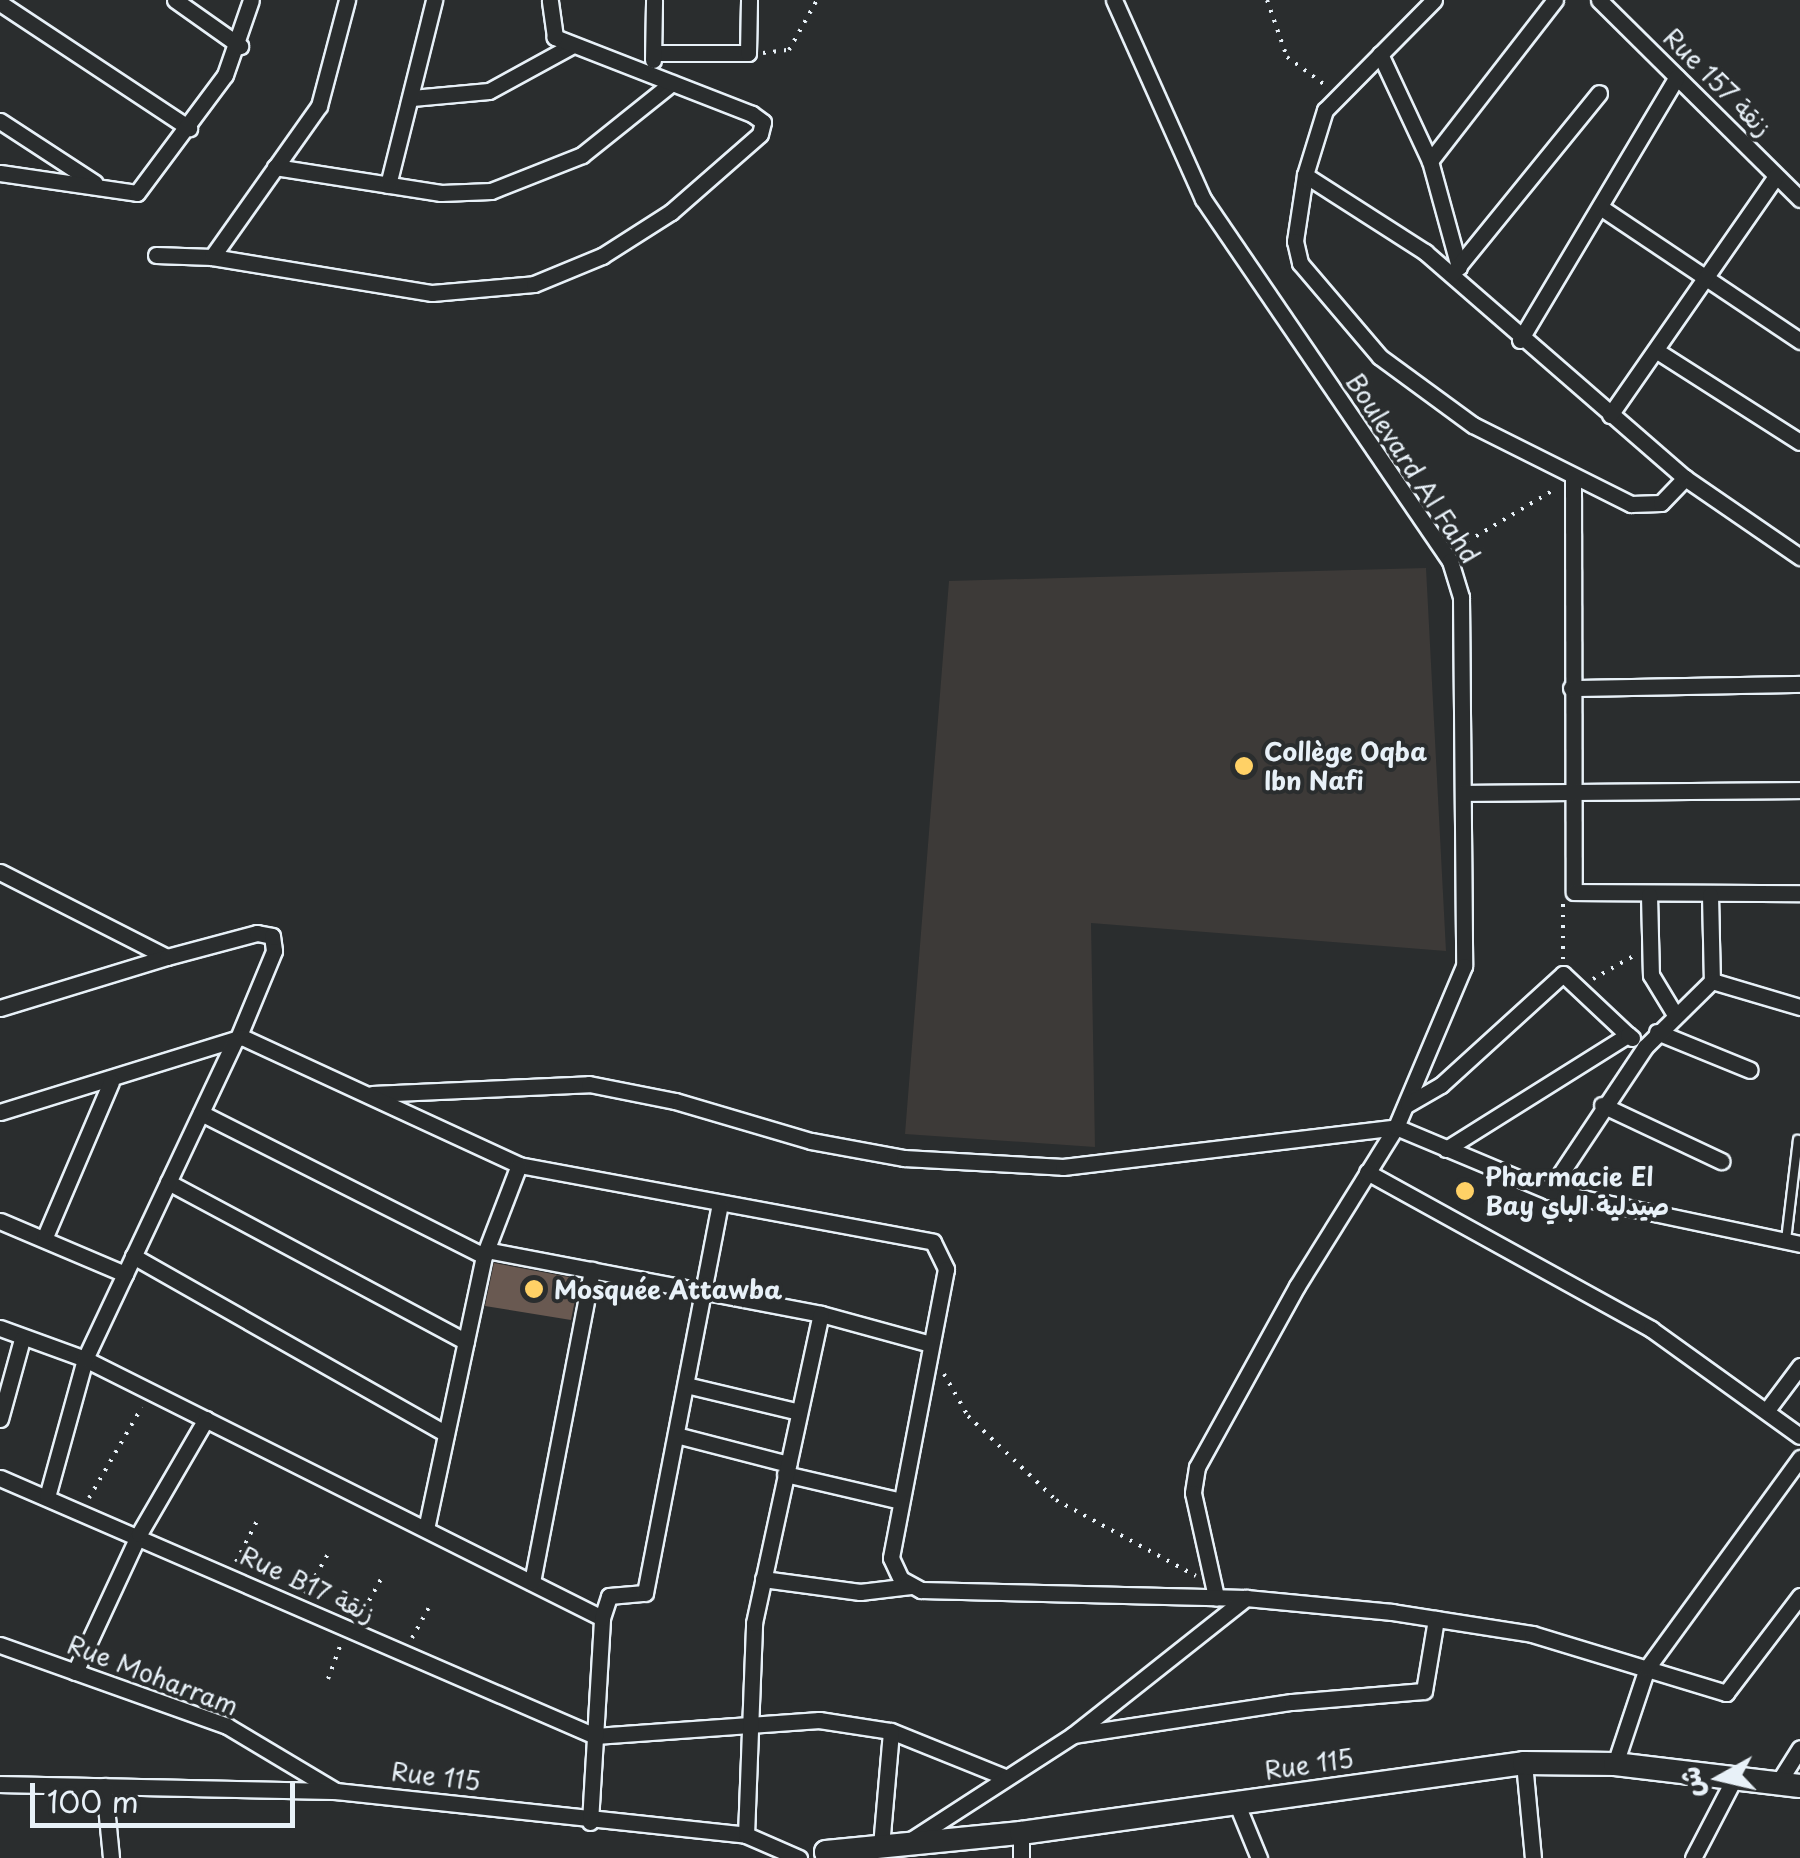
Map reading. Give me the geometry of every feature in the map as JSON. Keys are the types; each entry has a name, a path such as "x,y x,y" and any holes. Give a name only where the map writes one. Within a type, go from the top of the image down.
{"street":[{"path":"175,0 240,46"},
{"path":"0,173 137,192 189,128 240,46 252,0"},
{"path":"212,257 319,106 347,0"},
{"path":"388,185 433,0"},
{"path":"156,256 212,257 432,294 494,291 568,272 671,212 762,130 752,114 573,46 551,32 550,0"},
{"path":"651,74 654,0"},
{"path":"654,53 748,53 749,0"},
{"name":"Boulevard Al Fahd","path":"1114,0 1217,222 1445,555 1462,597 1464,966 1396,1127 1198,1468 1193,1493 1214,1589"},
{"path":"1434,0 1336,94 1316,129 1305,175 1296,251 1347,324 1420,390 1616,500 1649,506 1668,498 1685,478"},
{"path":"1430,161 1555,0"},
{"name":"Rue 157 زنقة","path":"1600,0 1800,199"},
{"path":"0,3 189,128"},
{"path":"412,98 489,91 573,46"},
{"path":"1380,54 1430,161 1455,270"},
{"path":"1520,340 1677,77"},
{"path":"275,167 465,194 518,184 608,138 672,83"},
{"path":"1455,270 1599,93"},
{"path":"0,122 103,188"},
{"path":"1305,175 1455,270 1520,340 1685,478 1800,557"},
{"path":"1610,415 1776,176"},
{"path":"1600,207 1800,342"},
{"path":"1657,351 1800,442"},
{"path":"1573,478 1573,890 1648,895 1800,893"},
{"path":"1571,688 1800,684"},
{"path":"1463,793 1570,789 1800,790"},
{"path":"0,872 166,957"},
{"path":"1710,894 1712,981"},
{"path":"1648,895 1653,985 1674,1013"},
{"path":"0,1008 38,1002 166,957 257,933 272,936 274,951 236,1040 85,1360 47,1497"},
{"path":"1408,1104 1441,1085 1562,974 1645,1047"},
{"path":"1712,981 1800,1008"},
{"path":"1548,1192 1602,1105 1645,1047 1674,1013 1712,981"},
{"path":"1657,1032 1750,1070"},
{"path":"1446,1150 1628,1035"},
{"path":"0,1112 110,1082 236,1040 367,1094 519,1165 933,1242 946,1268 927,1343 891,1558 911,1586"},
{"path":"44,1239 110,1082"},
{"path":"367,1094 588,1084 675,1101 810,1142 904,1158 1063,1167 1396,1127 1548,1192 1793,1243"},
{"path":"1602,1105 1721,1162"},
{"path":"200,1113 485,1253 821,1314 927,1343"},
{"path":"426,1529 485,1253 519,1165"},
{"path":"1368,1172 1651,1329 1800,1436"},
{"path":"168,1182 466,1342"},
{"path":"590,1822 602,1618 609,1596 645,1592 720,1204"},
{"path":"0,1222 125,1274"},
{"path":"134,1256 446,1434"},
{"path":"532,1582 592,1270"},
{"path":"746,1835 754,1624 821,1314"},
{"path":"0,1328 85,1360 602,1618"},
{"path":"0,1419 22,1339"},
{"path":"1767,1410 1800,1366"},
{"path":"686,1385 799,1412"},
{"path":"75,1672 139,1534 206,1419"},
{"path":"676,1435 901,1501"},
{"path":"1615,1764 1648,1668 1800,1458"},
{"name":"Rue B17 زنقة","path":"0,1478 139,1534 402,1655 595,1736"},
{"path":"764,1578 860,1592 911,1586 1214,1589 1246,1598 1436,1618 1532,1634 1726,1692 1800,1596"},
{"path":"891,1732 901,1848 1073,1736 1246,1598"},
{"path":"1073,1736 1292,1702 1424,1691 1436,1618"},
{"name":"Rue Moharram","path":"0,1645 228,1726 336,1791"},
{"path":"595,1736 820,1720 891,1732 1005,1778"},
{"path":"1789,1784 1800,1748"},
{"path":"1524,1763 1533,1858"},
{"name":"Rue 115","path":"0,1784 336,1791 590,1822 746,1835 814,1856 1021,1833 1524,1763 1615,1764 1789,1784"},
{"path":"1693,1858 1735,1777"},
{"path":"104,1786 111,1858"},
{"path":"1236,1802 1259,1858"},
{"path":"1020,1858 1021,1833"}],"lane":[{"path":"1793,1243 1798,1140"}],"path":[{"path":"783,53 817,0"},
{"path":"1266,0 1287,56 1336,94"},
{"path":"1445,555 1573,478"},
{"path":"1562,974 1563,896 1573,890"},
{"path":"1580,987 1650,946"},
{"path":"927,1343 968,1416 1056,1500 1130,1546 1214,1589"},
{"path":"82,1511 151,1392"},
{"path":"229,1575 258,1516"},
{"path":"297,1606 328,1554"},
{"path":"328,1679 350,1630 381,1579"},
{"path":"402,1655 430,1606"}],"shaded area":[{"name":"Collège Oqba Ibn Nafi","path":"1426,568 1446,951 1091,923 1095,1147 905,1134 949,581"}],"building":[{"name":"Mosquée Attawba","path":"494,1263 579,1279 571,1320 485,1306"}],"place":[{"name":"Collège Oqba Ibn Nafi","path":"1244,766"},
{"name":"Pharmacie El Bay صيدلية الباي","path":"1465,1191"},
{"name":"Mosquée Attawba","path":"534,1289"}]}
